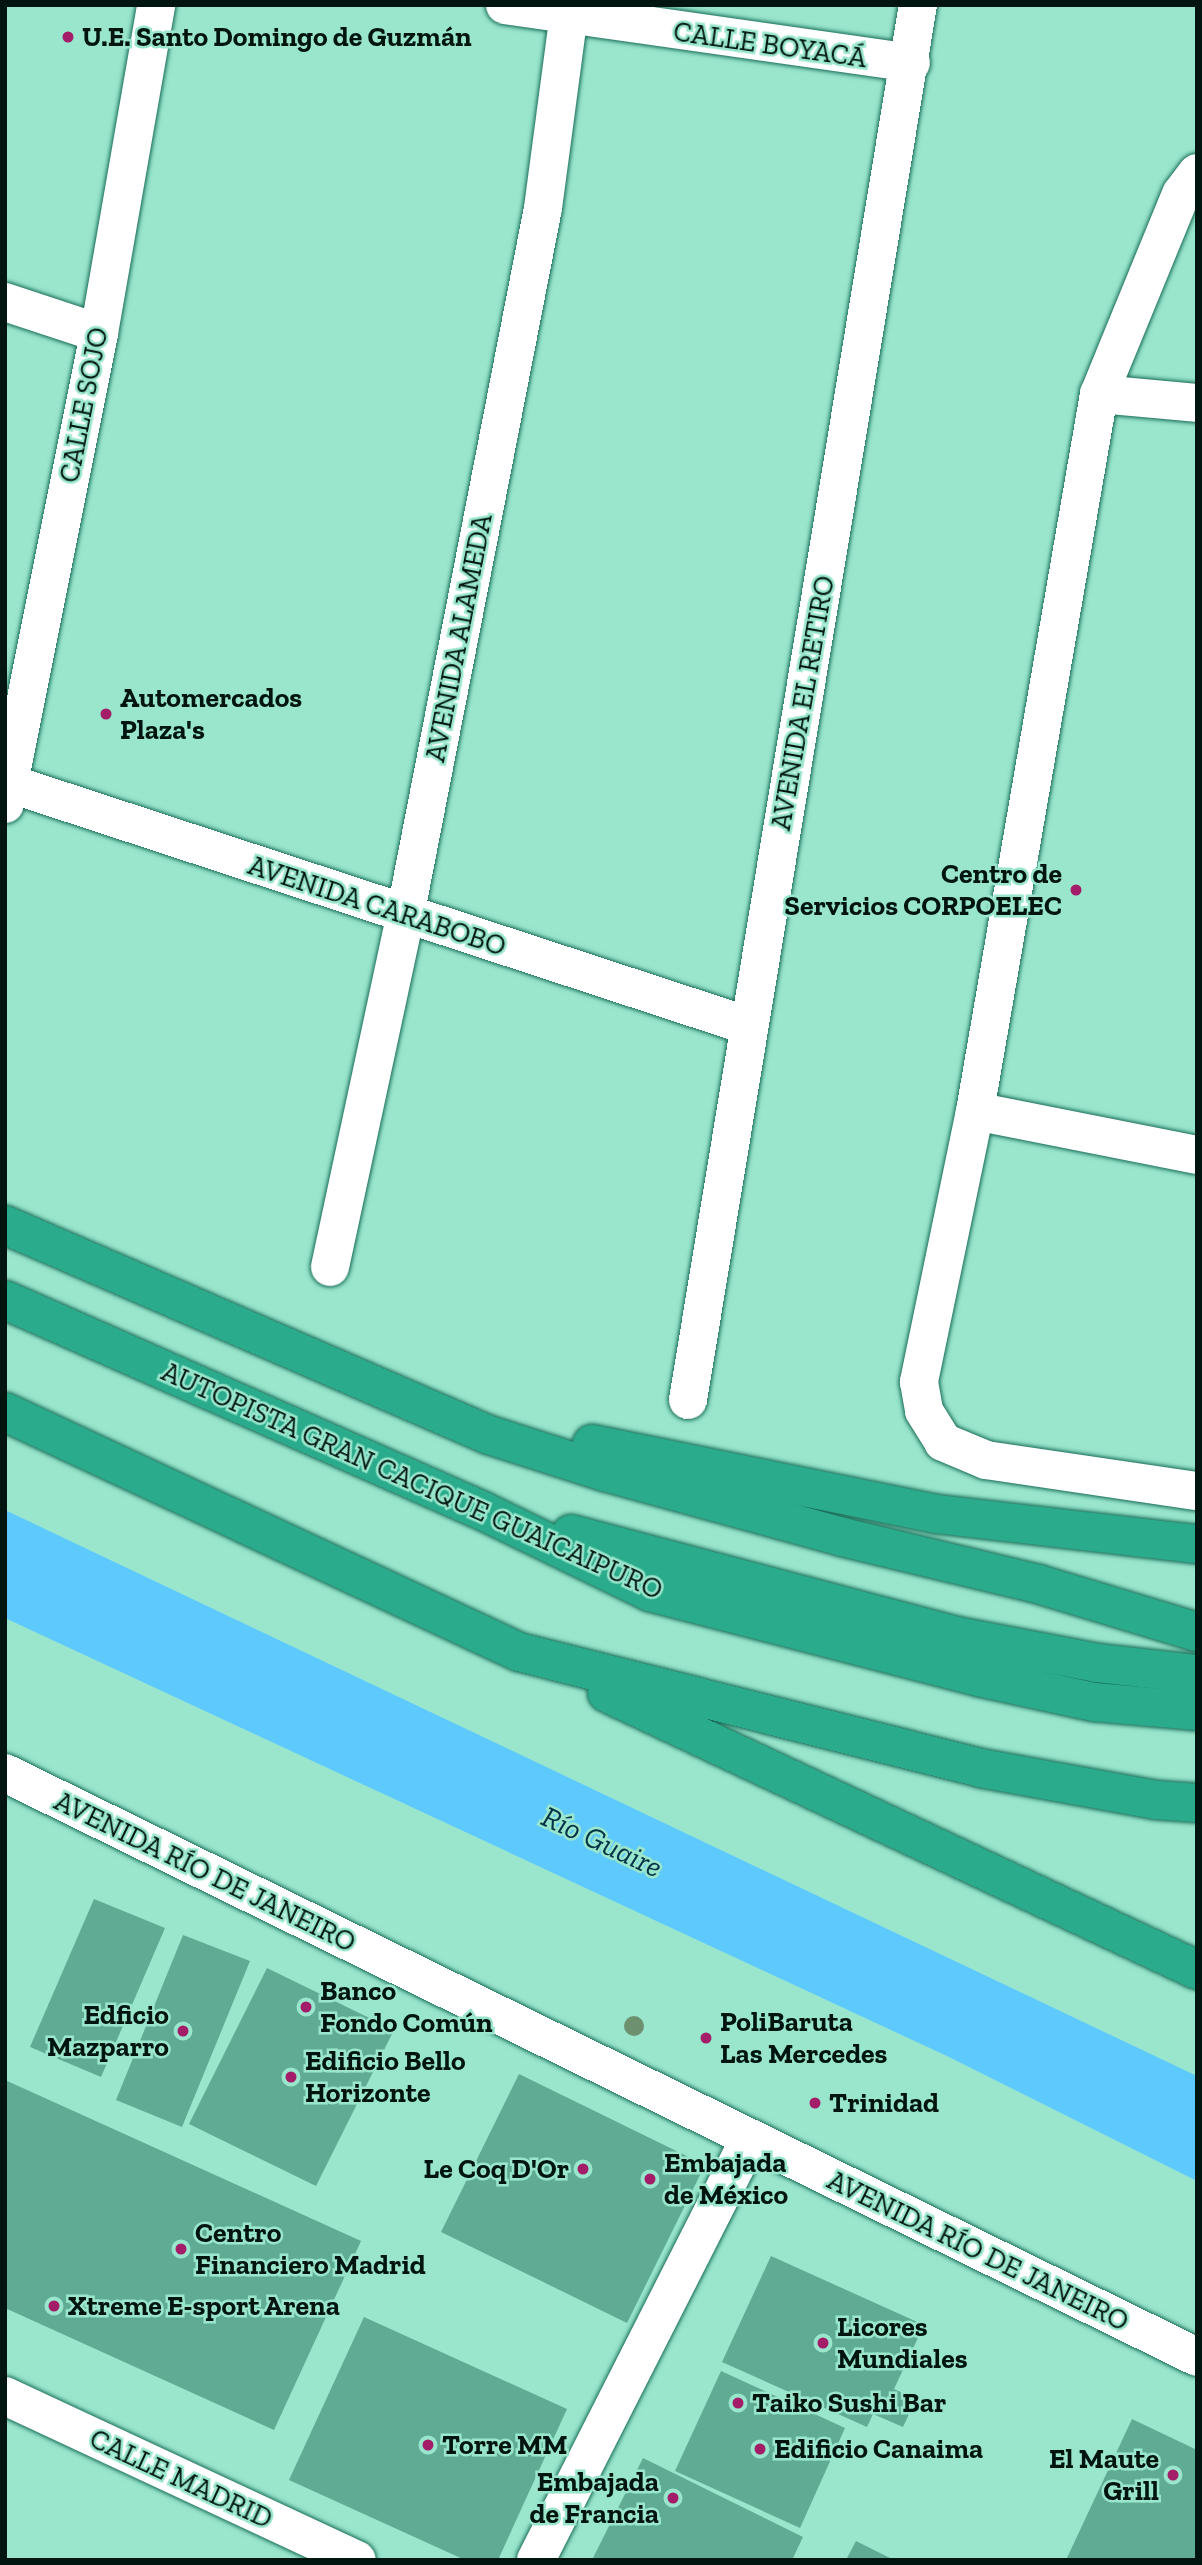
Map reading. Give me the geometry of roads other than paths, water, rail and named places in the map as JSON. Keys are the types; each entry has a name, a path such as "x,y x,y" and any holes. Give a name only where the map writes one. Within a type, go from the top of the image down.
{"highway":[{"path":"5,1225 425,1411 605,1472 842,1537 1038,1584 1197,1632"},
{"name":"AUTOPISTA GRAN CACIQUE GUAICAIPURO","path":"5,1300 483,1511 650,1592 991,1680 1094,1702 1197,1711"},
{"path":"425,1411 937,1514 1197,1544"},
{"path":"5,1412 1197,1970"},
{"path":"483,1511 956,1636 1097,1663 1197,1674"},
{"path":"519,1651 980,1768 1156,1800 1197,1803"}],"street":[{"name":"CALLE SOJO","path":"7,790 99,333 156,5"},
{"name":"CALLE BOYACÁ","path":"505,5 569,11 911,63"},
{"name":"AVENIDA EL RETIRO","path":"688,1401 911,63 918,5"},
{"name":"AVENIDA ALAMEDA","path":"330,1266 405,916 543,208 569,11"},
{"path":"1197,173 1181,194 1099,394 975,1111 919,1382 924,1411 943,1442 986,1460 1197,1491"},
{"path":"5,302 99,333"},
{"path":"1099,394 1197,403"},
{"name":"AVENIDA CARABOBO","path":"7,790 749,1026"},
{"path":"975,1111 1197,1155"},
{"name":"AVENIDA RÍO DE JANEIRO","path":"5,1773 749,2141 1197,2357"},
{"path":"536,2560 749,2141"},
{"name":"CALLE MADRID","path":"5,2396 358,2560"}],"water":[{"name":"Río Guaire","path":"5,1510 1197,2076 1197,2181 949,2057 5,1618"}],"place":[{"name":"U.E. Santo Domingo de Guzmán","path":"68,37"},
{"name":"Automercados Plaza's","path":"106,714"},
{"name":"Centro de Servicios CORPOELEC","path":"1076,890"},
{"name":"Banco Fondo Común","path":"306,2007"},
{"name":"Edficio Mazparro","path":"183,2031"},
{"name":"PoliBaruta Las Mercedes","path":"706,2038"},
{"name":"Edificio Bello Horizonte","path":"291,2077"},
{"name":"Trinidad","path":"815,2103"},
{"name":"Le Coq D'Or","path":"583,2169"},
{"name":"Embajada de México","path":"650,2179"},
{"name":"Centro Financiero Madrid","path":"181,2249"},
{"name":"Xtreme E-sport Arena","path":"54,2306"},
{"name":"Licores Mundiales","path":"823,2343"},
{"name":"Taiko Sushi Bar","path":"738,2403"},
{"name":"Torre MM","path":"428,2445"},
{"name":"Edificio Canaima","path":"760,2449"},
{"name":"El Maute Grill","path":"1173,2475"},
{"name":"Embajada de Francia","path":"673,2498"}]}
